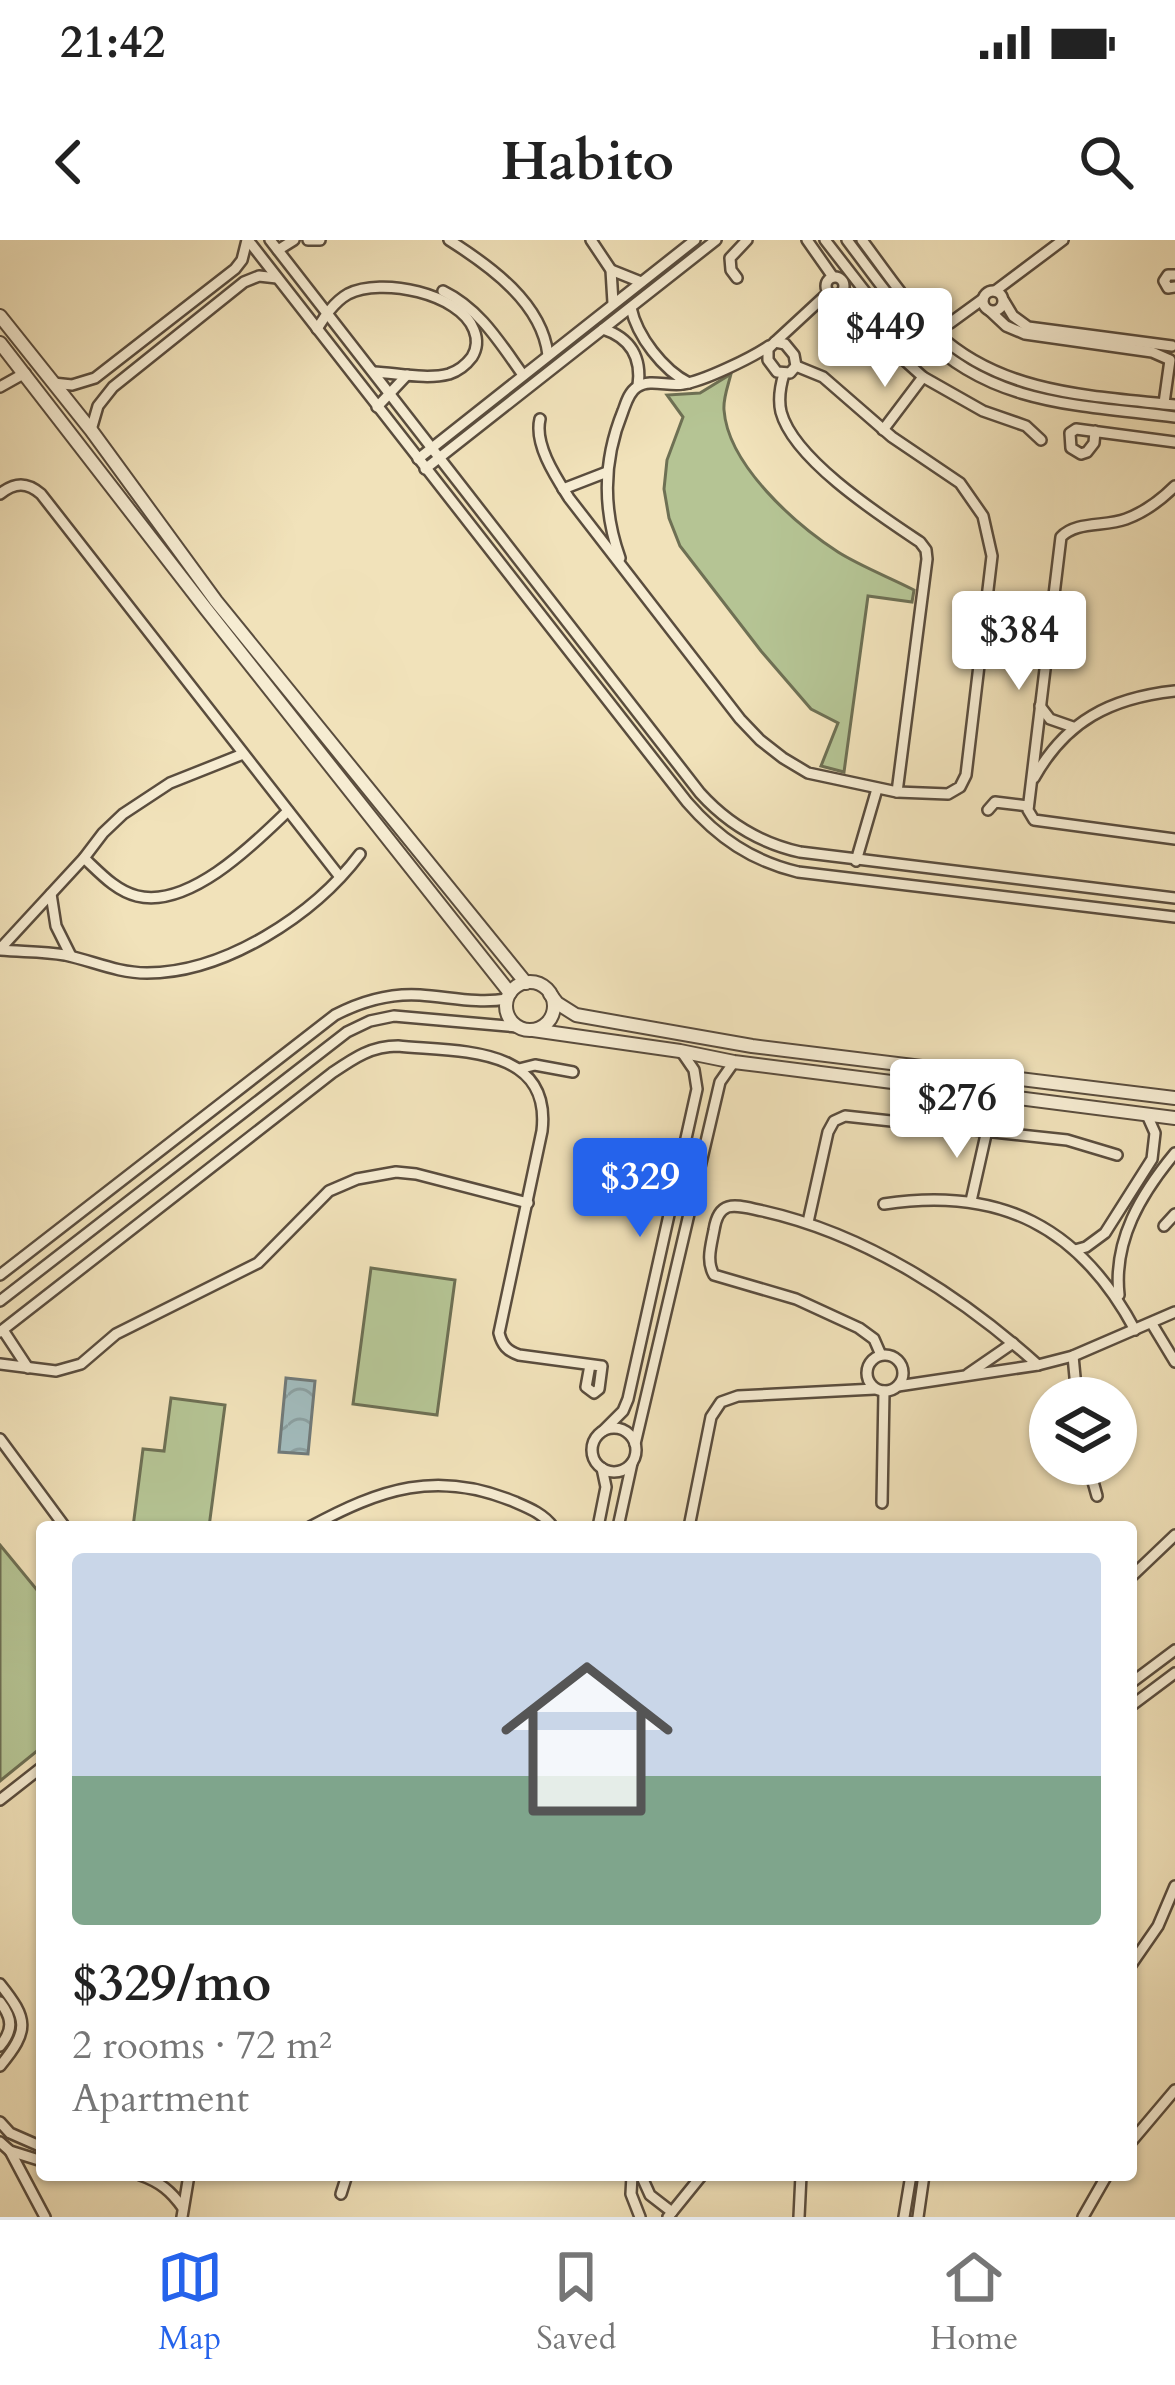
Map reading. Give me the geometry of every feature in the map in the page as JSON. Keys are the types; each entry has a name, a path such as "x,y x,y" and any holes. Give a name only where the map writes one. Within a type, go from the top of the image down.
{"street":[{"path":"248,240 708,825 735,846 798,872 1175,917"},
{"path":"53,382 72,385 95,378 235,269 248,240"},
{"path":"270,240 719,813 771,844 800,853 1175,898"},
{"path":"278,250 294,240"},
{"path":"308,240 320,240"},
{"path":"449,240 505,280 541,331 556,366"},
{"path":"591,240 611,270 613,303"},
{"path":"425,469 716,240"},
{"path":"737,278 730,270 730,258 747,240"},
{"path":"807,240 903,359 923,377 962,401 1026,427 1041,440"},
{"path":"825,240 845,268 848,286 882,311 903,312"},
{"path":"847,240 923,335 969,373 996,387 1025,396 1170,404 1168,353 1174,346"},
{"path":"862,240 925,321 962,354 1006,378 1055,396 1175,417"},
{"path":"950,323 1063,240"},
{"path":"418,459 687,244 698,255"},
{"path":"828,292 827,282 845,268"},
{"path":"611,270 641,282"},
{"path":"1174,274 1164,279 1174,290"},
{"path":"91,430 98,406 112,387 244,282 259,276 278,278"},
{"path":"828,292 836,296 848,286"},
{"path":"316,329 349,294 373,288 422,293 452,304 475,333 473,355 452,373 374,372"},
{"path":"443,291 481,318 524,375"},
{"path":"995,291 1027,330"},
{"path":"624,568 609,518 607,472 614,432 629,395 645,383 689,383 758,354 828,292"},
{"path":"983,299 984,307 1006,326 1153,349 1174,346"},
{"path":"990,311 998,311 1004,302"},
{"path":"631,308 638,330 671,371 689,383"},
{"path":"0,316 91,430 211,605 508,996 506,1012 526,1029"},
{"path":"603,329 624,340 635,353 638,386"},
{"path":"624,340 638,330"},
{"path":"541,331 569,339"},
{"path":"782,342 790,349 796,366 790,373 777,372 767,352 772,344 782,342"},
{"path":"0,343 6,361 25,373 526,983 539,985 566,1010 752,1046 1175,1098"},
{"path":"635,353 649,344"},
{"path":"1153,349 1171,361"},
{"path":"540,418 539,435 563,489 760,740 808,772 896,792 948,794 964,781 992,556 987,525 967,490 951,476 883,430 823,377 796,366"},
{"path":"0,387 25,373"},
{"path":"377,407 407,374"},
{"path":"784,374 780,407 794,437 853,495 926,550 896,792"},
{"path":"883,430 923,377"},
{"path":"1095,431 1175,442"},
{"path":"563,489 607,472"},
{"path":"0,494 15,484 41,494 340,878"},
{"path":"1175,486 1139,514 1110,524 1074,527 1061,537 1028,806 1034,820 1175,839"},
{"path":"1031,784 1049,753 1073,727 1123,702 1175,691"},
{"path":"1040,706 1050,719 1073,727"},
{"path":"0,950 103,833 146,797 243,754"},
{"path":"854,878 877,789"},
{"path":"988,810 995,802 1028,806"},
{"path":"84,858 134,896 170,897 241,854 288,811"},
{"path":"0,950 71,956 130,972 206,966 296,915 360,854"},
{"path":"51,893 56,926 71,956"},
{"path":"0,1275 312,1031 351,1007 384,997 418,995 478,1002 508,996 526,983"},
{"path":"526,1029 545,1024 553,1013 550,994"},
{"path":"0,1301 324,1048 370,1021 394,1016 526,1029 734,1062 1175,1118"},
{"path":"312,1031 324,1048"},
{"path":"28,1368 2,1331 315,1086 364,1051 381,1046 487,1055 509,1062 534,1084 544,1119 501,1340 519,1355 590,1364"},
{"path":"599,1521 605,1487 602,1468 592,1451 595,1439 614,1422 628,1399 697,1089 694,1070 681,1051"},
{"path":"619,1521 717,1093 734,1062"},
{"path":"519,1069 535,1066 573,1072"},
{"path":"1099,1109 1102,1088"},
{"path":"697,1089 717,1093"},
{"path":"1075,1250 1105,1233 1148,1166 1156,1143 1147,1115"},
{"path":"808,1222 828,1132 840,1118 1066,1140 1117,1155"},
{"path":"970,1202 987,1130"},
{"path":"1119,1301 1119,1253 1129,1224 1174,1154 1156,1143"},
{"path":"1148,1166 1160,1173"},
{"path":"0,1363 56,1371 81,1364 116,1334 258,1263 329,1191 357,1179 396,1172 416,1174 528,1203"},
{"path":"1140,1178 1152,1185"},
{"path":"884,1204 927,1199 1016,1212 1075,1250 1106,1282 1135,1330"},
{"path":"881,1355 874,1339 859,1328 796,1299 721,1279 710,1269 717,1216 735,1205 808,1222 913,1273 967,1308 1038,1365"},
{"path":"1164,1226 1175,1214"},
{"path":"1096,1241 1119,1253"},
{"path":"662,1247 681,1252"},
{"path":"690,1521 711,1417 721,1402 738,1396 880,1390 1038,1365 1073,1356 1175,1312"},
{"path":"1152,1324 1175,1362"},
{"path":"965,1376 1013,1343"},
{"path":"882,1503 880,1390 867,1377 872,1359 892,1356 900,1362 903,1377 898,1386"},
{"path":"1073,1356 1075,1377"},
{"path":"604,1430 622,1430 635,1444"},
{"path":"0,1438 61,1521"},
{"path":"602,1468 621,1470 632,1462"},
{"path":"322,1521 367,1498 432,1485 498,1495 548,1521"},
{"path":"1094,1485 1097,1496"},
{"path":"1137,1570 1175,1535"},
{"path":"1137,1678 1175,1650"},
{"path":"1137,1702 1175,1673"},
{"path":"0,1800 36,1772"},
{"path":"1137,1956 1158,1926 1175,1886"},
{"path":"0,1984 23,2022 19,2042 0,2066"},
{"path":"0,2002 11,2026 0,2046"},
{"path":"1137,2135 1175,2090"},
{"path":"0,2122 10,2133 36,2144"},
{"path":"0,2141 45,2217"},
{"path":"10,2151 36,2159"},
{"path":"155,2181 172,2193 183,2212"},
{"path":"183,2212 188,2181"},
{"path":"340,2194 345,2181"},
{"path":"634,2181 631,2194 640,2217"},
{"path":"640,2181 670,2215 697,2181"},
{"path":"799,2217 801,2181"},
{"path":"904,2217 910,2181"},
{"path":"917,2217 923,2181"},
{"path":"1083,2217 1104,2181"}],"green space":[{"path":"731,374 724,405 728,431 766,491 838,552 914,590 912,602 868,596 844,772 821,766 838,723 811,709 761,651 680,546 669,518 664,489 667,460 683,417 667,395 700,393"},
{"path":"371,1268 455,1280 437,1415 353,1404"},
{"path":"171,1398 225,1405 210,1521 134,1521 143,1449 164,1451"},
{"path":"0,1545 36,1589 36,1752 0,1781"}],"water":[{"path":"286,1378 315,1381 308,1454 279,1452"}]}
